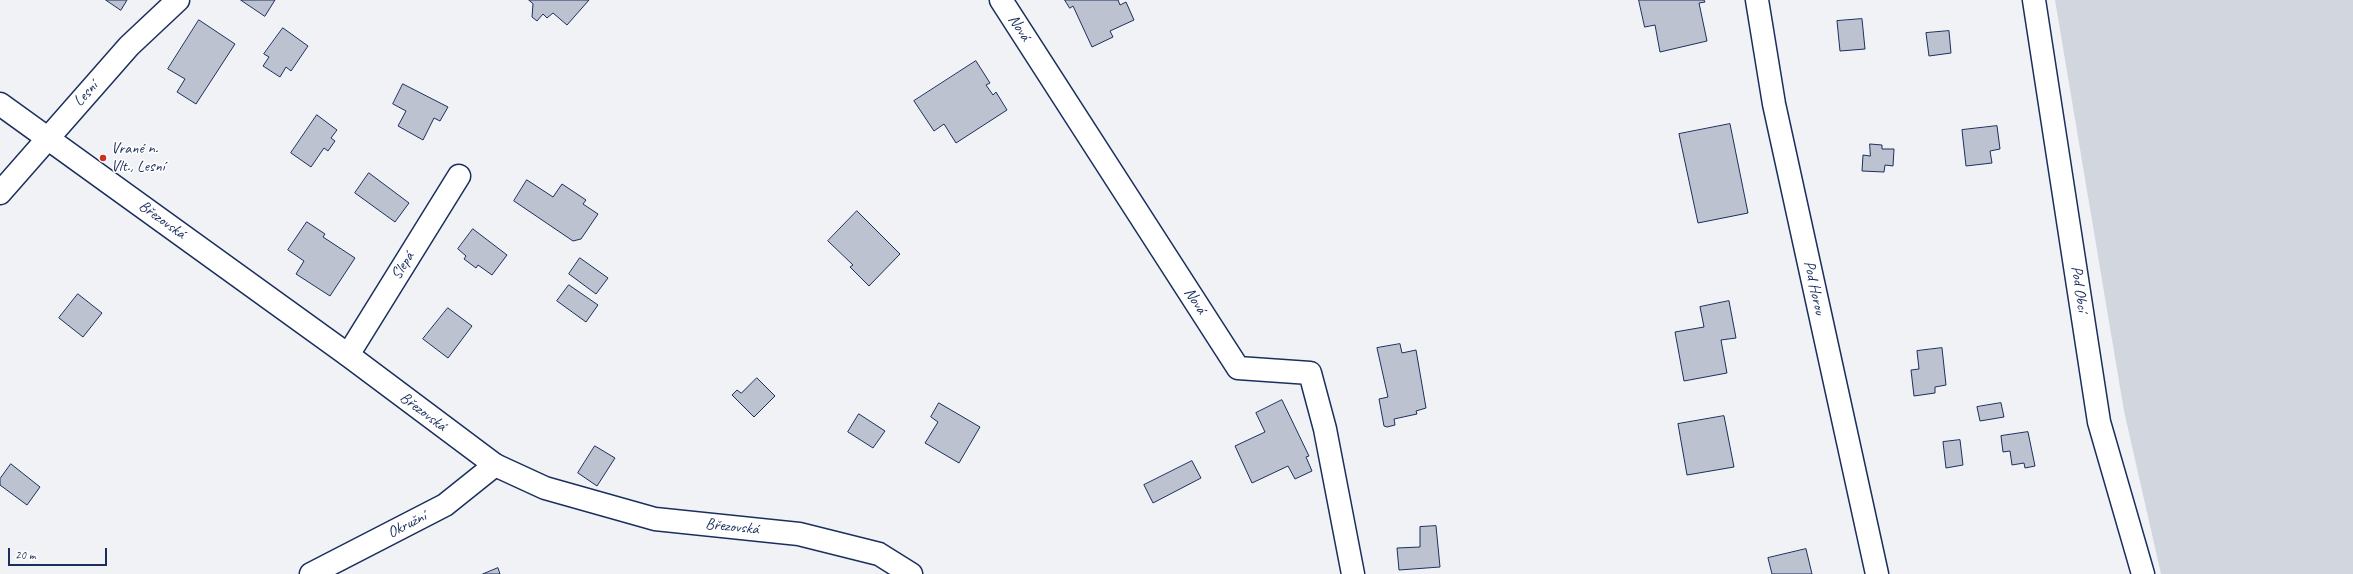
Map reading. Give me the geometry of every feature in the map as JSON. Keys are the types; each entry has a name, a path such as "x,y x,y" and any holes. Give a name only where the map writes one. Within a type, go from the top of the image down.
{"street":[{"name":"Lesní","path":"0,194 129,46 178,0"},
{"name":"Nová","path":"1001,0 1238,368 1310,373 1325,430 1353,574"},
{"name":"Pod Horou","path":"1757,0 1774,104 1878,574"},
{"name":"Pod Obcí","path":"2034,0 2099,422 2143,574"},
{"name":"Březovská","path":"0,104 348,355 495,465 544,488 655,519 799,534 879,554 911,574"},
{"name":"Slepá","path":"348,355 459,176"},
{"name":"Okružní","path":"311,574 445,505 495,465"}],"shaded area":[{"path":"2055,0 2353,0 2353,574 2161,574 2124,411"}],"building":[{"path":"106,0 127,0 121,10"},
{"path":"241,0 275,0 265,16"},
{"path":"529,0 589,0 567,25 553,13 547,18 543,14 537,21 532,17 533,4"},
{"path":"1065,0 1118,0 1120,5 1126,2 1134,20 1110,31 1113,37 1092,47 1073,6 1070,8"},
{"path":"1639,0 1704,0 1705,2 1699,3 1707,41 1660,52 1655,25 1645,27"},
{"path":"1862,19 1865,49 1840,51 1837,21"},
{"path":"199,20 235,44 196,104 177,92 185,79 168,69"},
{"path":"283,28 308,46 291,71 286,67 280,77 263,66 269,57 264,54"},
{"path":"1949,31 1951,53 1929,56 1926,33"},
{"path":"976,61 990,83 986,85 993,95 996,92 1007,110 956,143 944,124 934,131 914,101"},
{"path":"403,84 448,107 440,121 434,118 423,140 398,126 406,111 393,104"},
{"path":"317,115 337,130 331,138 335,141 328,151 324,148 311,167 291,153"},
{"path":"1730,124 1748,213 1698,223 1679,134"},
{"path":"1997,126 2000,149 1990,151 1992,163 1966,166 1962,130"},
{"path":"1870,144 1882,145 1882,149 1894,149 1893,166 1885,165 1884,172 1862,171 1863,155 1870,156"},
{"path":"369,173 409,203 395,222 355,193"},
{"path":"527,180 553,197 562,184 586,200 583,204 598,214 581,239 573,241 514,201"},
{"path":"857,211 900,254 869,286 850,267 853,265 828,241"},
{"path":"307,222 325,234 323,237 355,258 330,296 296,274 304,261 288,250"},
{"path":"473,229 507,255 492,275 478,265 476,268 464,259 466,256 458,249"},
{"path":"580,258 608,278 596,294 569,274"},
{"path":"569,285 598,305 586,322 557,301"},
{"path":"78,294 102,313 83,337 59,318"},
{"path":"1729,301 1736,338 1721,340 1727,373 1684,381 1675,332 1704,327 1700,307"},
{"path":"448,308 472,326 448,358 423,339"},
{"path":"1400,344 1402,353 1416,350 1426,408 1416,411 1417,414 1394,419 1395,425 1387,427 1384,426 1379,399 1388,397 1377,348"},
{"path":"1942,348 1946,385 1935,387 1935,393 1914,396 1911,370 1919,369 1917,351"},
{"path":"757,378 775,396 754,417 732,395 737,390 741,393"},
{"path":"1282,400 1309,456 1306,457 1312,471 1295,479 1288,466 1252,483 1235,446 1265,432 1256,413"},
{"path":"939,403 980,427 959,463 925,443 938,422 931,417"},
{"path":"2001,403 2004,417 1980,421 1977,407"},
{"path":"859,414 885,431 873,448 848,432"},
{"path":"1724,416 1734,467 1687,475 1678,424"},
{"path":"2028,432 2035,466 2025,468 2024,463 2012,465 2010,451 2003,452 2001,436"},
{"path":"1960,440 1963,465 1946,468 1943,442"},
{"path":"595,446 615,458 597,486 578,473"},
{"path":"1192,461 1201,478 1153,503 1144,485"},
{"path":"11,464 40,487 27,505 0,485 0,479"},
{"path":"1436,526 1440,567 1399,570 1397,548 1420,547 1420,527"},
{"path":"1806,549 1812,574 1772,574 1768,558"},
{"path":"498,568 500,574 483,574"}],"place":[{"name":"Vrané n. Vlt., Lesní","path":"103,158"}]}
